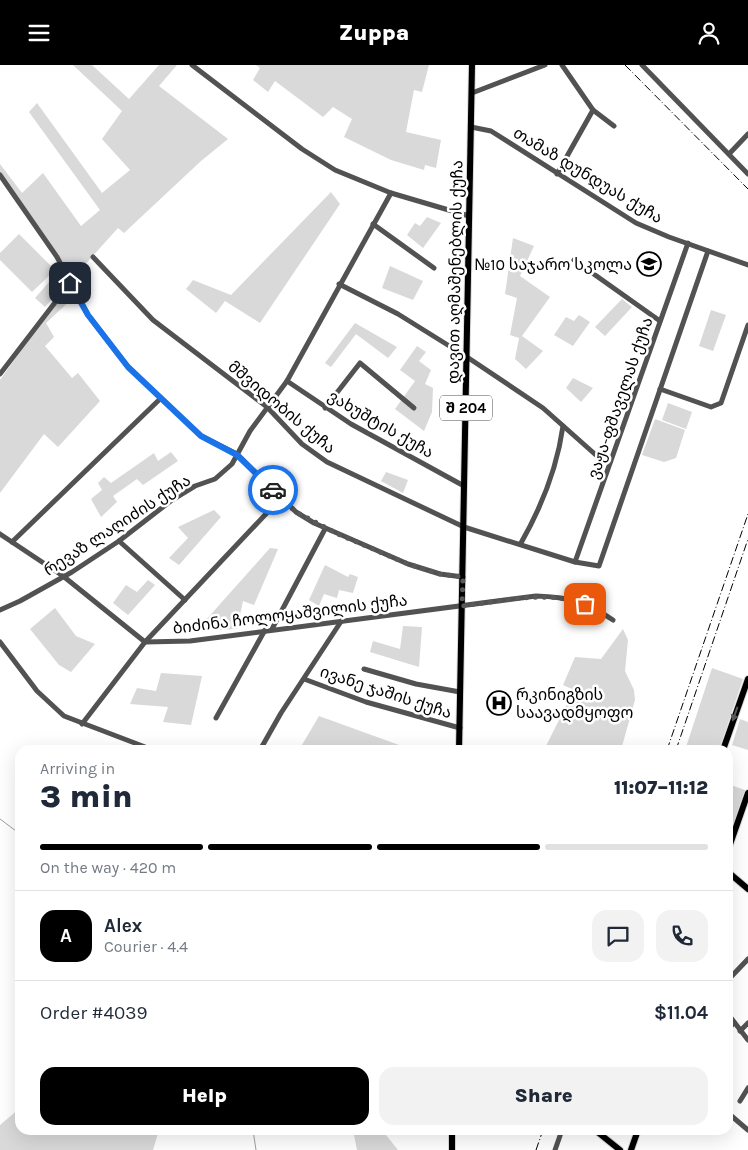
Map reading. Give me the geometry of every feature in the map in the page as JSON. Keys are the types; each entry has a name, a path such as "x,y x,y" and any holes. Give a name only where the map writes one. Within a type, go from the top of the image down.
{"main road":[{"name":"დავით აღმაშენებლის ქუჩა","path":"459,745 472,65"},
{"path":"725,745 748,679"},
{"path":"733,835 748,793"},
{"path":"733,877 748,889"},
{"path":"452,1135 452,1150"},
{"path":"601,1135 620,1150"},
{"path":"631,1150 636,1135"}],"street":[{"path":"192,65 302,149 336,170 391,193 469,216"},
{"path":"472,93 545,65"},
{"path":"562,65 593,110 614,126"},
{"path":"642,65 748,174"},
{"path":"557,174 593,110"},
{"name":"თამაზ დუნდუას ქუჩა","path":"471,127 491,131 636,223 748,265"},
{"path":"729,154 748,135"},
{"path":"0,175 44,237 88,315 128,367 201,436 237,455 296,512 325,529 408,564 440,574 463,577"},
{"name":"რევაზ ლაღიძის ქუჩა","path":"0,610 20,601 119,541 172,500 195,486 215,479 232,464 267,407 287,381 391,193"},
{"path":"373,224 434,268"},
{"name":"ვაჟა-ფშაველას ქუჩა","path":"575,562 688,243"},
{"path":"708,251 660,389 711,407 717,406 721,403 748,325"},
{"name":"მშვიდობის ქუჩა","path":"93,257 153,320 267,407 302,444 327,462 464,527 521,543 575,562 599,566 660,389"},
{"path":"574,260 660,321"},
{"path":"0,374 70,283"},
{"path":"339,284 398,314 467,357 543,408 597,456 610,462"},
{"path":"325,407 360,363 414,408"},
{"name":"ვახუშტის ქუჩა","path":"287,381 325,407 464,486"},
{"path":"12,542 161,398"},
{"path":"521,543 549,486 559,456 564,426"},
{"path":"82,724 146,642 281,498"},
{"path":"272,629 325,529"},
{"path":"0,534 63,576 146,642"},
{"path":"119,541 185,600"},
{"name":"ბიძინა ჩოლოყაშვილის ქუჩა","path":"146,642 190,641 536,596 565,597 585,604 613,620"},
{"path":"263,745 342,620"},
{"path":"216,718 264,630"},
{"path":"0,641 37,691 64,715 82,724 139,745"},
{"path":"364,669 416,684 460,692"},
{"name":"ივანე ჯაშის ქუჩა","path":"304,679 366,702 460,729"},
{"path":"733,975 748,959"},
{"path":"734,1023 748,1040"},
{"path":"740,1031 748,1023"},
{"path":"740,1101 748,1088"},
{"path":"733,1117 748,1130"},
{"path":"556,1150 560,1135"}],"shaded area":[{"path":"73,65 92,65 129,99 159,65 177,65 159,86 228,139 201,161 124,233 118,228 72,279 58,254 0,172 0,164 22,193 43,173 81,226 100,210 29,112 37,103 102,193 130,170 102,139 122,111"},
{"path":"256,65 429,65 422,92 414,90 406,132 441,140 436,168 425,165 424,170 391,160 344,137 352,119 333,107 323,117 275,81 268,92 253,80 260,68"},
{"path":"331,192 340,204 260,323 225,301 216,313 186,289 193,280 231,295"},
{"path":"427,217 441,223 423,248 407,235 415,223 420,226"},
{"path":"19,234 55,270 32,292 0,260 0,253"},
{"path":"513,238 534,246 520,276 550,297 522,336 543,351 526,369 515,359 519,338 510,335 517,298 505,294"},
{"path":"390,266 423,281 413,300 382,288"},
{"path":"50,281 60,290 45,307 35,298"},
{"path":"69,288 75,296 46,323 54,337 45,346 72,378 78,373 100,401 58,447 44,434 0,493 0,380 51,308"},
{"path":"622,299 632,307 605,336 595,327"},
{"path":"711,310 726,315 713,351 699,346"},
{"path":"579,315 590,322 573,346 554,335 566,317 574,321"},
{"path":"355,323 397,347 388,358 356,334 331,367 325,363"},
{"path":"417,346 426,352 419,361 431,370 425,384 433,388 432,412 424,431 395,409 415,381 400,370"},
{"path":"573,378 593,388 581,402 566,388"},
{"path":"668,403 692,412 686,429 662,420"},
{"path":"655,419 685,430 676,458 664,462 642,455"},
{"path":"171,452 178,461 143,485 137,479 113,496 117,502 101,517 91,499 102,490 98,483 104,477 111,483 154,453 158,461"},
{"path":"386,472 408,480 403,493 381,481"},
{"path":"214,510 221,517 179,565 169,558 188,538 178,527"},
{"path":"270,548 278,549 254,605 243,601 237,629 196,631"},
{"path":"325,565 348,577 350,574 358,577 353,593 339,590 337,598 324,594 319,606 309,600"},
{"path":"148,580 155,585 128,615 113,603 126,585 137,592"},
{"path":"55,608 76,636 95,644 71,672 59,665 30,629"},
{"path":"403,626 422,627 419,667 370,652 373,641 400,649"},
{"path":"623,629 628,640 625,671 634,690 635,700 622,745 546,745 574,690 563,685 575,657 601,659"},
{"path":"712,668 743,679 721,745 687,745"},
{"path":"161,673 202,676 191,725 163,722 168,707 130,704 137,688 156,691"},
{"path":"319,716 399,745 302,745"},
{"path":"740,719 748,722 748,750 732,745"},
{"path":"733,786 745,790 733,825"},
{"path":"15,1112 15,1135 158,1135 153,1150 0,1150 0,1125"},
{"path":"354,1135 386,1135 398,1150 357,1150"}],"waterway":[{"path":"0,819 15,830"},
{"path":"254,1135 256,1150"}],"railway":[{"path":"625,65 748,189"},
{"path":"669,745 748,514"},
{"path":"678,745 748,539"},
{"path":"536,1150 541,1135"}],"way so far":[{"path":"273,490 296,512 314,523 362,545 408,564 440,574 463,577 462,606 536,596 565,597 585,604"}],"place":[{"name":"№10 საჯარო სკოლა","path":"649,264"},
{"name":"რკინიგზის საავადმყოფო","path":"499,703"}],"route":[{"path":"70,283 88,315 128,367 201,436 237,455 273,490"}]}
